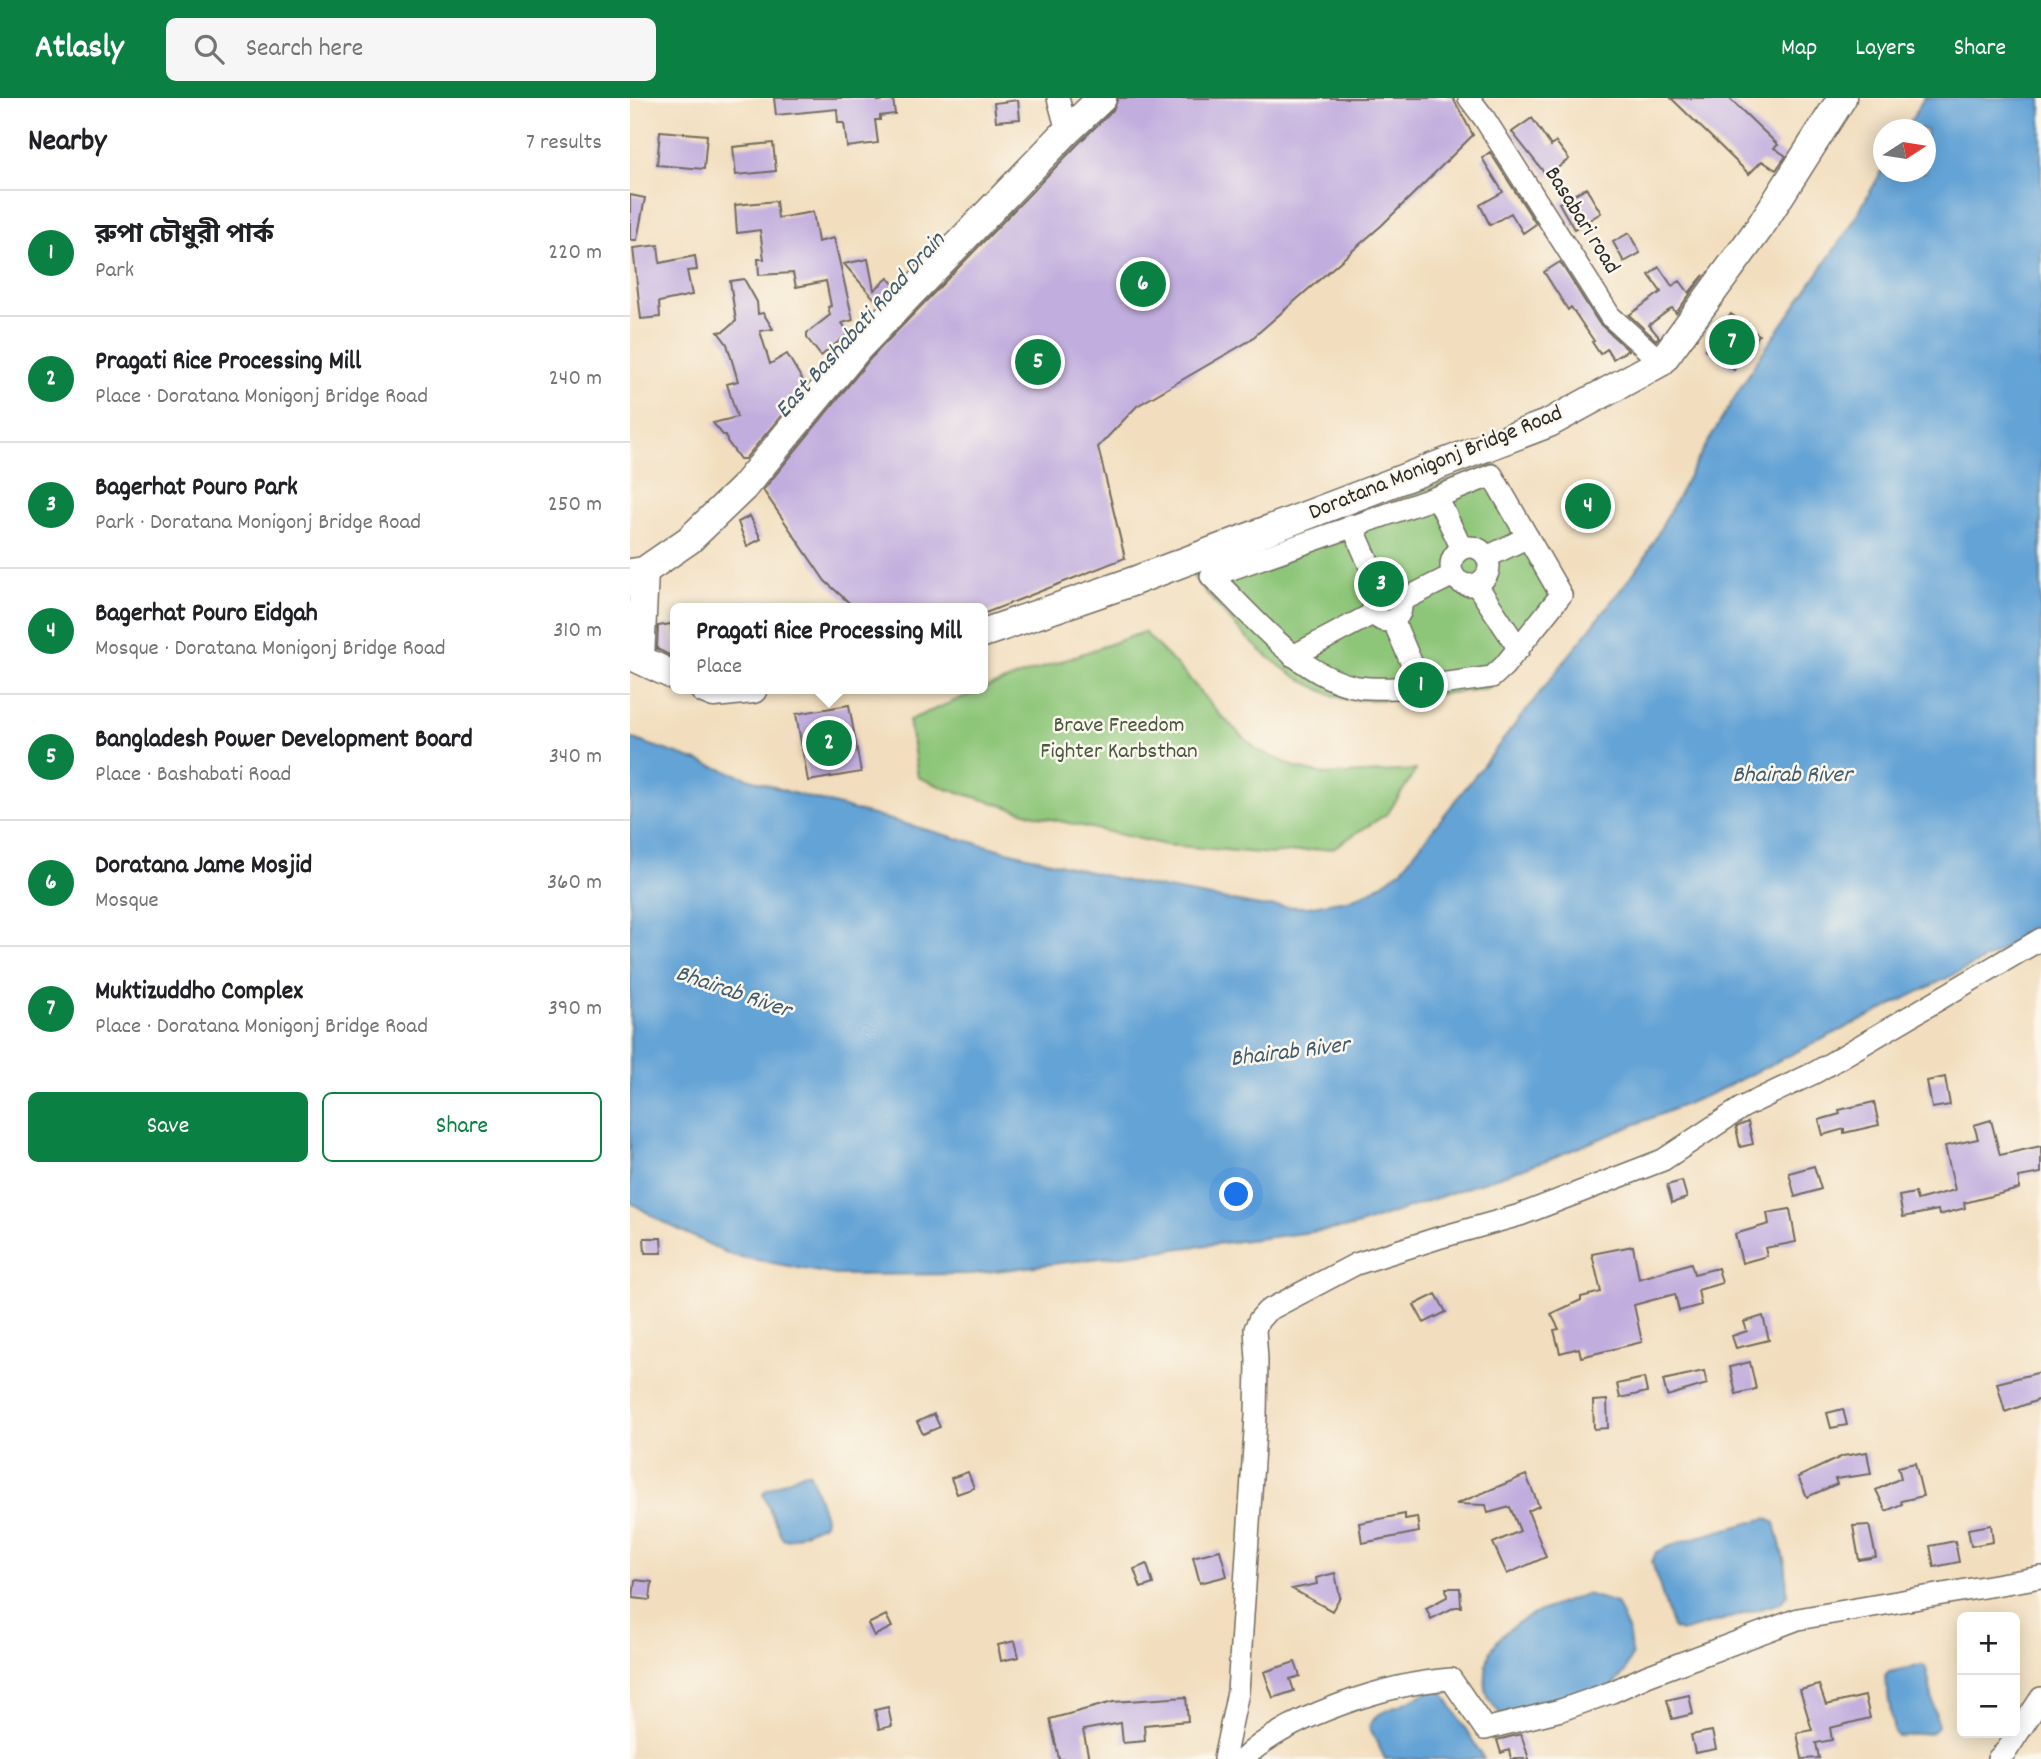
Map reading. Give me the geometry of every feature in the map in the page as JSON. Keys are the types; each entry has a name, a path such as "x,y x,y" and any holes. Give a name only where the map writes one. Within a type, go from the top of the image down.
{"main road":[{"path":"670,674 635,657 644,598 637,572 689,540 743,488 858,348 1101,98"},
{"name":"Doratana Monigonj Bridge Road","path":"988,631 1134,581 1549,423 1661,362 1760,228 1842,98"}],"street":[{"path":"1058,98 1067,131"},
{"name":"Basabari road","path":"1469,98 1610,316 1661,362"},
{"path":"1493,475 1561,595 1492,677 1421,685 1358,687 1328,678 1293,656 1211,576 1352,525 1493,475"},
{"path":"1437,497 1462,549"},
{"path":"1352,525 1421,685"},
{"path":"1487,557 1528,537"},
{"path":"1477,548 1487,557 1489,570 1482,581 1463,584 1453,575 1451,562 1462,549 1477,548"},
{"path":"1293,656 1453,575"},
{"path":"1476,584 1518,649"},
{"path":"1224,1759 1238,1692 1256,1416 1255,1329 1267,1311 1356,1264 1520,1215 1663,1160 1743,1107 1816,1072 2041,939"},
{"path":"1243,1759 1293,1724 1380,1691 1421,1681 1451,1679 1485,1729 1561,1710 1798,1619 2041,1577"},
{"path":"1998,1759 2007,1750 2041,1698"}],"green space":[{"path":"1495,464 1568,594 1486,689 1382,700 1334,696 1295,676 1262,651 1232,622 1192,575"},
{"name":"Brave Freedom Fighter Karbsthan","path":"1144,632 1219,714 1257,750 1297,768 1327,775 1416,770 1388,813 1333,848 1271,854 1166,845 1042,817 947,789 918,777 909,720 971,694 988,694 988,687"}],"water":[{"name":"Bhairab River","path":"1924,98 2041,98 2041,921 1994,955 1713,1093 1550,1159 1353,1227 971,1274 835,1275 731,1255 661,1221 630,1202 630,738 789,792 1130,882 1260,906 1307,907 1351,899 1374,889 1401,870 1643,561 1699,457 1756,362 1850,227 1876,182 1936,182 1936,119 1912,119"},
{"path":"805,1472 810,1473 825,1517 824,1524 788,1540 782,1538 763,1494 766,1490"},
{"path":"1767,1518 1775,1523 1786,1568 1787,1595 1780,1603 1682,1632 1673,1629 1652,1562 1656,1552 1683,1541"},
{"path":"1586,1594 1616,1603 1628,1630 1632,1655 1624,1673 1611,1687 1502,1716 1489,1699 1486,1686 1489,1655 1497,1642 1522,1620"},
{"path":"1925,1666 1927,1672 1938,1726 1933,1732 1898,1737 1894,1732 1885,1676 1889,1672"},
{"path":"1435,1689 1443,1692 1484,1759 1385,1759 1369,1726 1377,1715"}],"building":[{"path":"774,98 878,98 878,101 893,99 895,114 880,116 880,120 875,120 878,143 847,147 844,123 838,123 837,109 776,115"},
{"path":"1118,98 1453,98 1473,135 1382,225 1249,341 1137,406 1098,447 1125,558 988,612 988,603 849,603 825,581 763,490 870,359 1113,110"},
{"path":"1671,98 1729,98 1778,145 1774,148 1786,156 1776,170 1762,161 1749,174"},
{"path":"1018,100 1020,119 996,121 994,103"},
{"path":"1532,118 1551,146 1556,142 1569,159 1547,176 1512,132"},
{"path":"660,131 707,135 704,169 657,165"},
{"path":"773,143 776,171 736,175 733,147"},
{"path":"1490,152 1536,224 1523,233 1511,213 1490,225 1480,205 1503,192 1482,158"},
{"path":"1586,188 1601,213 1574,229 1559,203"},
{"path":"630,195 645,198 637,240 630,240"},
{"path":"776,201 778,218 813,212 818,242 834,238 853,320 842,323 849,333 821,356 807,338 807,333 830,315 826,281 796,287 793,273 759,275 758,259 764,259 760,230 737,233 735,205"},
{"path":"1629,233 1640,253 1624,262 1613,242"},
{"path":"658,245 660,263 695,256 697,270 687,271 692,295 659,302 660,317 641,319 633,248"},
{"path":"868,259 874,290 888,278 895,286 878,303 844,264"},
{"path":"1560,262 1599,323 1628,350 1613,359 1607,349 1600,354 1571,307 1568,310 1544,272"},
{"path":"1659,267 1672,286 1680,281 1689,293 1704,275 1676,313 1672,308 1649,325 1659,337 1656,340 1629,315 1661,292 1649,275"},
{"path":"744,279 757,302 758,314 763,313 773,329 760,331 770,364 787,354 806,386 745,459 740,459 727,441 726,435 713,423 737,417 727,384 738,381 727,344 718,332 724,331 736,321 730,281"},
{"path":"1731,314 1759,335 1734,370 1705,349"},
{"path":"750,516 761,539 747,546 738,522"},
{"path":"670,624 670,655 657,649 658,626"},
{"path":"849,705 861,772 808,781 796,714"},
{"path":"1945,1077 1950,1105 1932,1108 1927,1081"},
{"path":"1874,1102 1879,1125 1844,1133 1844,1129 1823,1135 1819,1120 1840,1114 1839,1110"},
{"path":"1991,1120 2000,1155 2041,1146 2041,1173 2019,1177 2019,1189 1964,1203 1965,1208 1939,1215 1938,1210 1903,1217 1899,1196 1915,1193 1917,1200 1955,1190 1945,1146 1978,1139 1974,1125"},
{"path":"1748,1122 1753,1144 1740,1147 1736,1127"},
{"path":"1814,1166 1821,1189 1795,1197 1789,1173"},
{"path":"1682,1181 1687,1198 1672,1203 1667,1185"},
{"path":"1790,1209 1796,1242 1765,1248 1767,1256 1742,1263 1735,1234 1769,1224 1767,1213"},
{"path":"644,1238 661,1238 662,1253 645,1253"},
{"path":"1633,1246 1639,1279 1691,1263 1694,1274 1718,1268 1722,1283 1698,1290 1701,1305 1679,1311 1675,1294 1634,1305 1642,1342 1581,1357 1579,1348 1560,1353 1554,1330 1559,1329 1551,1314 1581,1300 1581,1297 1601,1292 1592,1254"},
{"path":"1436,1294 1446,1312 1424,1323 1414,1305"},
{"path":"1763,1316 1769,1340 1736,1348 1732,1336 1747,1331 1744,1322"},
{"path":"1750,1362 1756,1389 1736,1394 1730,1367"},
{"path":"1704,1371 1707,1384 1667,1396 1663,1380"},
{"path":"2041,1372 2041,1399 2005,1412 1997,1383"},
{"path":"1644,1378 1647,1392 1620,1398 1617,1384"},
{"path":"1607,1400 1608,1428 1594,1429 1593,1401"},
{"path":"1843,1409 1847,1425 1831,1428 1827,1413"},
{"path":"934,1414 940,1427 923,1434 917,1422"},
{"path":"1867,1452 1871,1474 1835,1479 1837,1484 1807,1497 1798,1477 1843,1456"},
{"path":"1915,1463 1923,1496 1901,1501 1902,1504 1886,1511 1876,1490 1901,1478 1898,1467"},
{"path":"968,1472 974,1488 957,1494 951,1478"},
{"path":"1526,1475 1539,1506 1528,1511 1546,1557 1507,1574 1493,1543 1520,1531 1510,1507 1488,1513 1486,1505 1456,1504"},
{"path":"1405,1514 1405,1519 1417,1517 1419,1532 1362,1543 1359,1523"},
{"path":"1869,1525 1876,1557 1859,1560 1853,1526"},
{"path":"1991,1525 1993,1542 1971,1546 1968,1529"},
{"path":"1955,1541 1959,1562 1934,1567 1930,1546"},
{"path":"1220,1550 1227,1576 1200,1583 1193,1557"},
{"path":"1147,1564 1153,1584 1141,1588 1134,1569"},
{"path":"1335,1573 1340,1597 1332,1611 1292,1589 1317,1584 1316,1578"},
{"path":"635,1580 652,1582 650,1600 633,1598"},
{"path":"1446,1588 1460,1588 1461,1607 1455,1607 1431,1619 1426,1608 1447,1597"},
{"path":"886,1615 892,1627 874,1636 868,1624"},
{"path":"1015,1641 1019,1657 1001,1661 998,1645"},
{"path":"1295,1662 1300,1676 1290,1679 1294,1691 1273,1698 1264,1672"},
{"path":"1819,1685 1826,1705 1865,1696 1870,1718 1830,1728 1832,1740 1816,1743 1819,1758 1802,1759 1797,1733 1812,1730 1800,1690"},
{"path":"1689,1695 1693,1714 1672,1719 1667,1700"},
{"path":"1186,1697 1188,1721 1144,1725 1145,1741 1123,1743 1121,1723 1083,1730 1089,1759 1059,1759 1050,1719 1113,1702"},
{"path":"888,1707 892,1726 879,1729 875,1710"},
{"path":"1712,1731 1716,1749 1695,1753 1691,1735"},
{"path":"1521,1734 1529,1759 1511,1759 1509,1750 1501,1753 1497,1740"}],"place":[{"name":"Doratana Jame Mosjid","path":"1143,284"},
{"name":"Muktizuddho Complex","path":"1732,342"},
{"name":"Bangladesh Power Development Board","path":"1038,362"},
{"name":"Bagerhat Pouro Eidgah","path":"1588,506"},
{"name":"Bagerhat Pouro Park","path":"1381,584"},
{"name":"রুপা চৌধুরী পার্ক","path":"1421,685"},
{"name":"Pragati Rice Processing Mill","path":"829,743"}],"water label":[{"name":"East Bashabati Road Drain","path":"861,326"}]}
